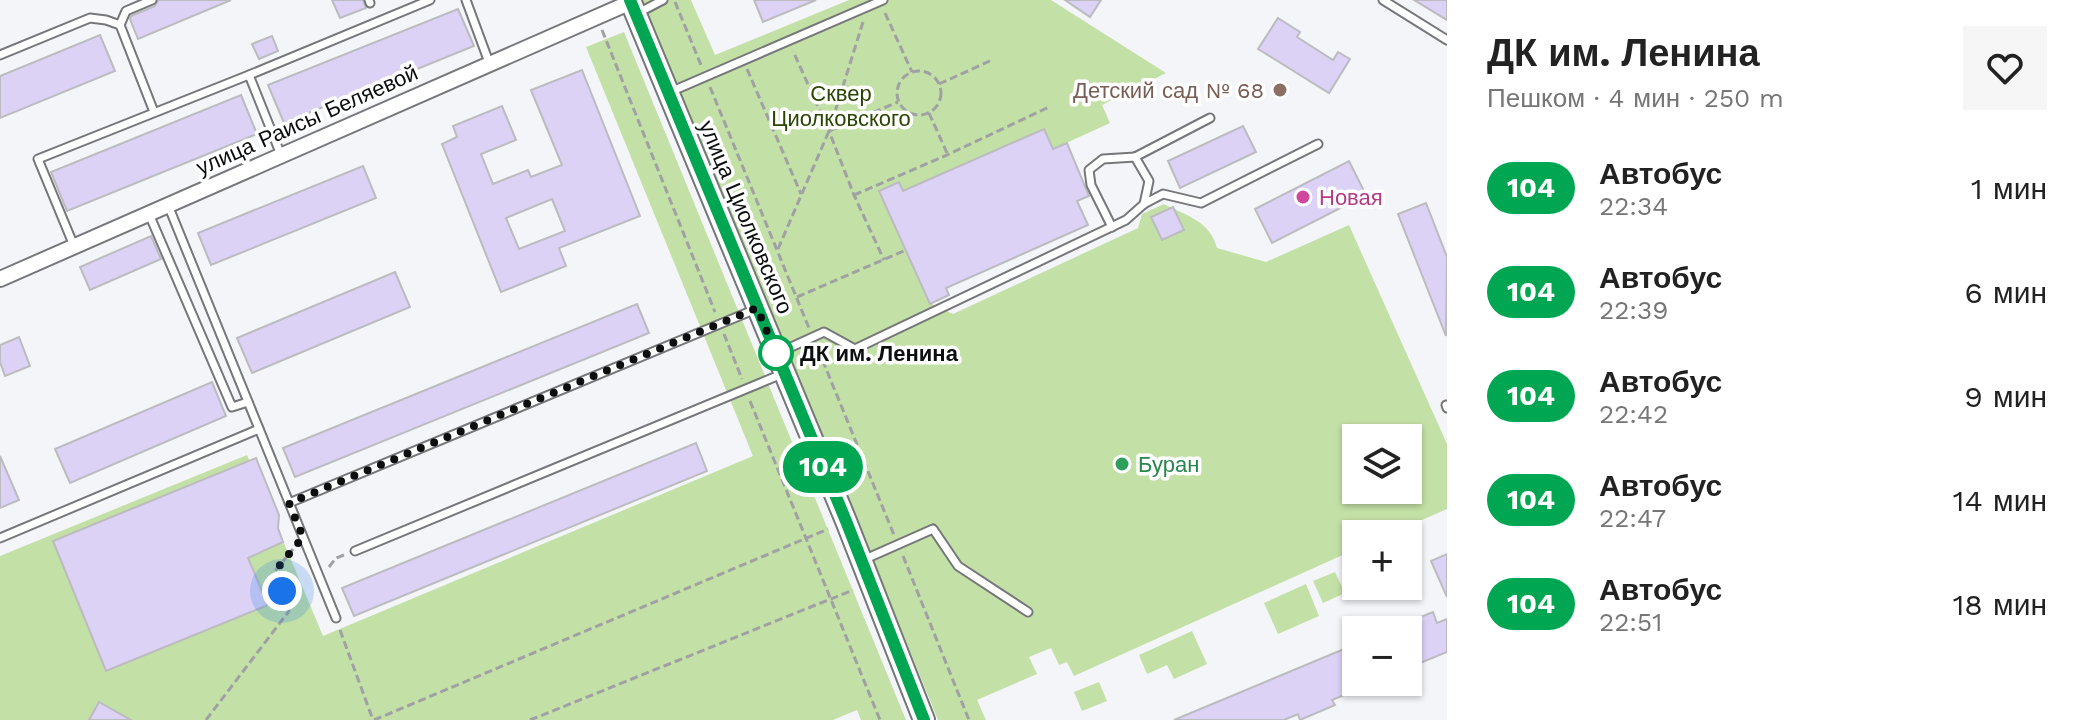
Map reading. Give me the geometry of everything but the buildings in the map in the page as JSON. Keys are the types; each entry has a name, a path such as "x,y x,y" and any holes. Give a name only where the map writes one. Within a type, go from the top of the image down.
{"street":[{"name":"улица Раисы Беляевой","path":"0,279 632,5"},
{"name":"улица Циолковского","path":"632,5 846,521 924,720"}],"lane":[{"path":"152,0 126,11 120,25 154,112"},
{"path":"74,246 38,159 430,0"},
{"path":"466,0 490,65"},
{"path":"632,5 663,0"},
{"path":"1383,0 1447,40"},
{"path":"668,93 882,1"},
{"path":"0,55 90,18 120,25"},
{"path":"249,75 281,155"},
{"path":"1112,227 1091,185 1089,170 1103,159 1135,157 1210,118"},
{"path":"355,551 745,389 824,332 855,349 1126,220 1144,204 1163,194 1201,203 1318,144"},
{"path":"1135,157 1149,181 1144,204"},
{"path":"168,205 336,618"},
{"path":"149,212 232,407 248,402"},
{"path":"289,503 757,308"},
{"path":"0,538 259,429"},
{"path":"861,561 933,529 958,566 1028,612"}],"path":[{"path":"674,0 969,720"},
{"path":"882,1 912,72"},
{"path":"778,249 829,131 868,7"},
{"path":"597,18 880,720"},
{"path":"789,41 884,260"},
{"path":"743,60 801,194"},
{"path":"939,84 992,60"},
{"path":"912,72 933,75 939,84 939,102 929,113 915,115 898,102 900,80 912,72"},
{"path":"829,131 898,102"},
{"path":"854,195 1049,107"},
{"path":"929,113 947,155"},
{"path":"797,297 906,250"},
{"path":"336,618 374,720 846,521"},
{"path":"206,720 289,611 275,571 303,537"},
{"path":"329,567 336,558 355,551"},
{"path":"530,720 869,583"}],"green space":[{"name":"Сквер Циолковского","path":"641,0 691,0 715,55 849,0 1051,0 1166,73 1102,105 1110,123 1053,149 1044,129 903,191 899,182 880,191 930,303 953,314 1138,228 1142,214 1164,204 1203,225 1217,248 1266,262 1349,225 1447,444 1447,509 1422,520 1342,520 1342,555 1074,676 1067,662 1059,665 1051,648 1029,657 1037,674 977,700 986,720 938,720"},
{"path":"624,32 906,720 861,720 857,710 833,720 0,720 0,556 247,455 323,636 753,456 586,47"},
{"path":"1335,572 1342,594 1323,603 1313,581"},
{"path":"1306,584 1319,616 1278,634 1264,603"},
{"path":"1192,631 1207,664 1174,679 1167,665 1147,674 1139,655"},
{"path":"1099,682 1107,701 1082,711 1074,692"}],"bus line":[{"name":"104","path":"630,0 846,521 924,720"}],"place":[{"name":"Детский сад № 68","path":"1280,90"},
{"name":"Новая","path":"1303,197"},
{"name":"ДК им. Ленина","path":"776,353"},
{"name":"Буран","path":"1122,464"}],"route":[{"path":"282,591 275,571 303,537 289,503 757,308 776,353"}]}
